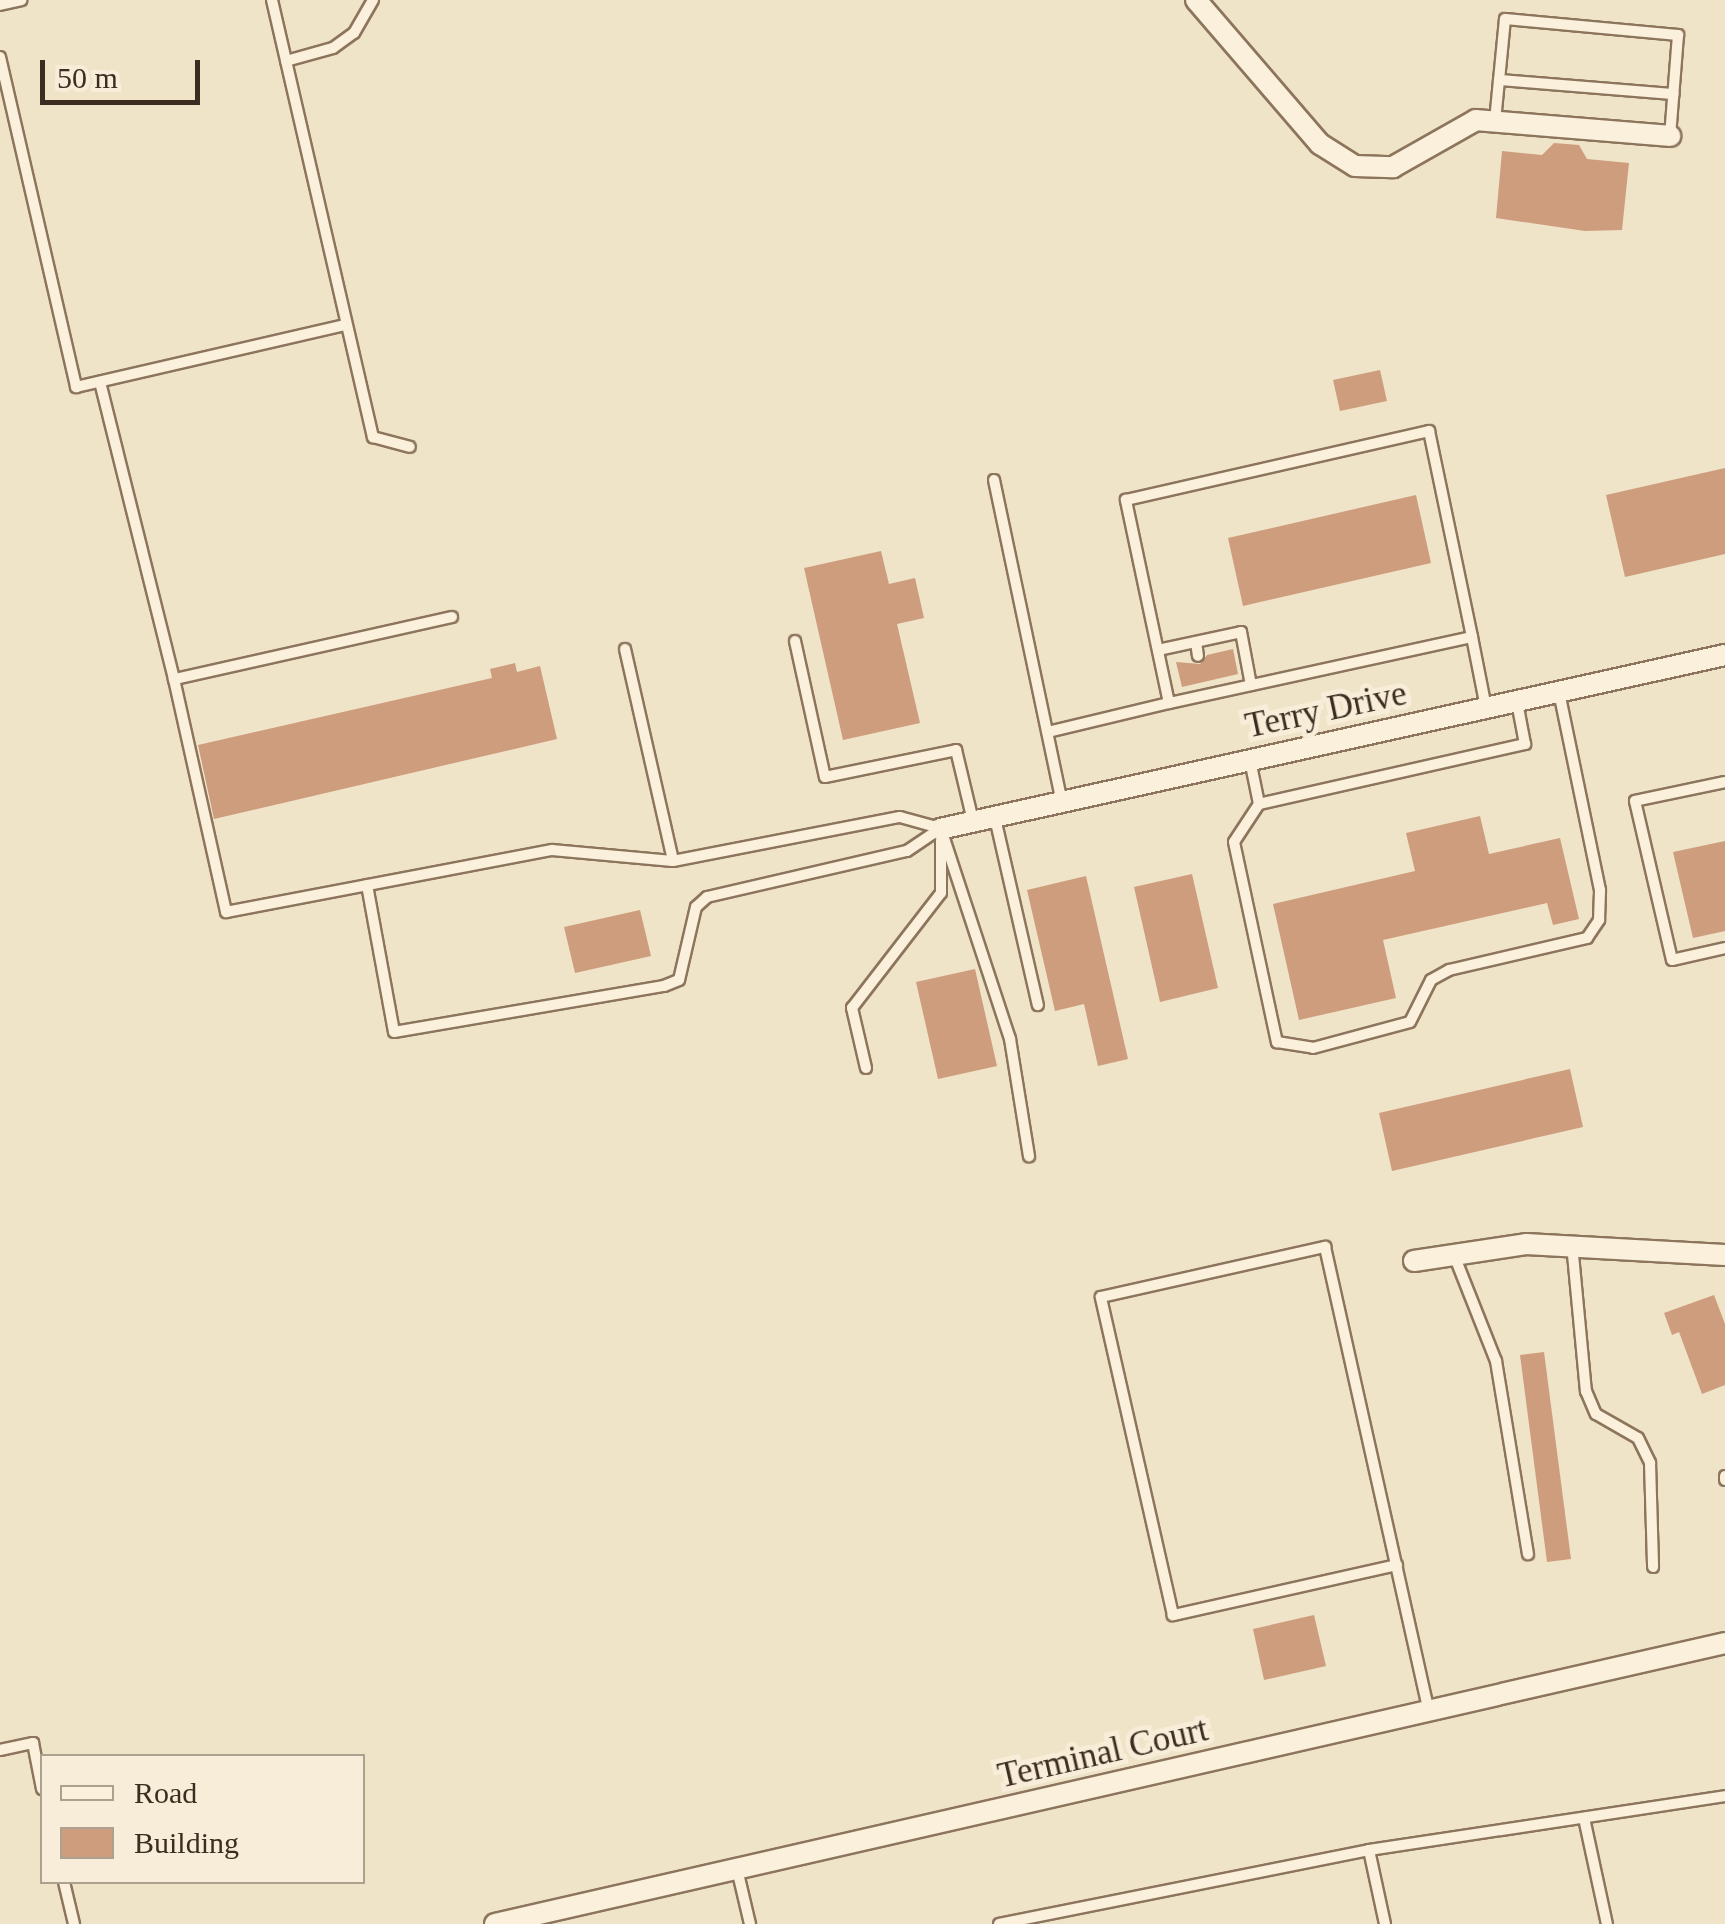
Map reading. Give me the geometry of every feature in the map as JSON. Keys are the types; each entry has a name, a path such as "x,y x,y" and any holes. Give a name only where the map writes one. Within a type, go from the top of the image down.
{"street":[{"path":"1196,0 1320,144 1355,166 1393,166 1476,120 1670,136"},
{"name":"Terry Drive","path":"940,828 1725,655"},
{"path":"1414,1262 1453,1254 1572,1243 1725,1254"},
{"name":"Terminal Court","path":"495,1924 1725,1643"}],"lane":[{"path":"0,5 22,0"},
{"path":"272,0 373,437 410,447"},
{"path":"286,62 333,48 354,33 373,0"},
{"path":"1495,121 1505,20 1678,35 1670,136"},
{"path":"0,56 76,387 345,325"},
{"path":"1499,80 1673,94"},
{"path":"100,382 174,678 226,912 552,850 672,862 900,817 940,828"},
{"path":"1169,704 1126,500 1428,431 1486,708"},
{"path":"994,480 1062,802"},
{"path":"174,678 452,617"},
{"path":"1158,650 1240,632 1251,686"},
{"path":"1217,637 1220,651"},
{"path":"1048,732 1472,637"},
{"path":"795,641 825,778 956,750 984,819 1038,1005"},
{"path":"1196,642 1198,656"},
{"path":"625,649 672,862"},
{"path":"1225,678 1228,690"},
{"path":"1203,682 1206,695"},
{"path":"1516,701 1525,744 1259,804 1234,842 1277,1042 1313,1048 1410,1022 1431,980 1450,970 1587,938 1599,920 1600,890 1559,692"},
{"path":"1250,760 1259,804"},
{"path":"1725,782 1635,801 1672,960 1725,948"},
{"path":"366,885 394,1032 664,986 679,980 696,908 707,897 907,851 940,828"},
{"path":"866,1068 852,1008 941,893 940,828"},
{"path":"940,828 1010,1040 1029,1156"},
{"path":"1572,1243 1586,1391 1596,1414 1638,1438 1650,1462 1652,1567"},
{"path":"1397,1565 1173,1616 1101,1297 1326,1247 1430,1712"},
{"path":"1453,1254 1496,1362 1528,1554"},
{"path":"0,1750 33,1744 40,1779"},
{"path":"999,1924 1369,1850 1725,1796"},
{"path":"1584,1818 1607,1924"},
{"path":"1369,1850 1385,1924"},
{"path":"737,1869 750,1924"},
{"path":"64,1884 74,1924"}],"building":[{"path":"1554,143 1579,145 1587,159 1629,163 1622,230 1585,231 1496,218 1502,151 1542,155"},
{"path":"1380,370 1387,401 1340,411 1333,380"},
{"path":"1725,468 1725,554 1625,577 1606,495"},
{"path":"1416,495 1431,563 1243,606 1228,538"},
{"path":"881,551 889,584 915,578 924,618 897,624 920,723 843,740 804,568"},
{"path":"1233,649 1238,674 1182,687 1176,662 1200,664 1207,655"},
{"path":"515,663 517,672 540,666 557,739 214,819 198,745 492,678 490,669"},
{"path":"1480,816 1489,854 1560,838 1579,919 1553,925 1547,903 1383,940 1396,998 1299,1020 1273,904 1415,871 1406,833"},
{"path":"1725,841 1725,931 1693,938 1673,852"},
{"path":"1192,874 1218,988 1160,1002 1134,887"},
{"path":"1086,876 1128,1059 1098,1066 1084,1004 1055,1011 1027,890"},
{"path":"640,910 651,956 575,973 564,927"},
{"path":"975,969 997,1066 938,1079 916,982"},
{"path":"1570,1069 1583,1127 1392,1171 1379,1113"},
{"path":"1714,1295 1725,1324 1725,1385 1702,1394 1679,1332 1672,1335 1664,1313"},
{"path":"1544,1352 1571,1559 1547,1562 1520,1355"},
{"path":"1314,1615 1326,1666 1264,1680 1253,1629"}]}
